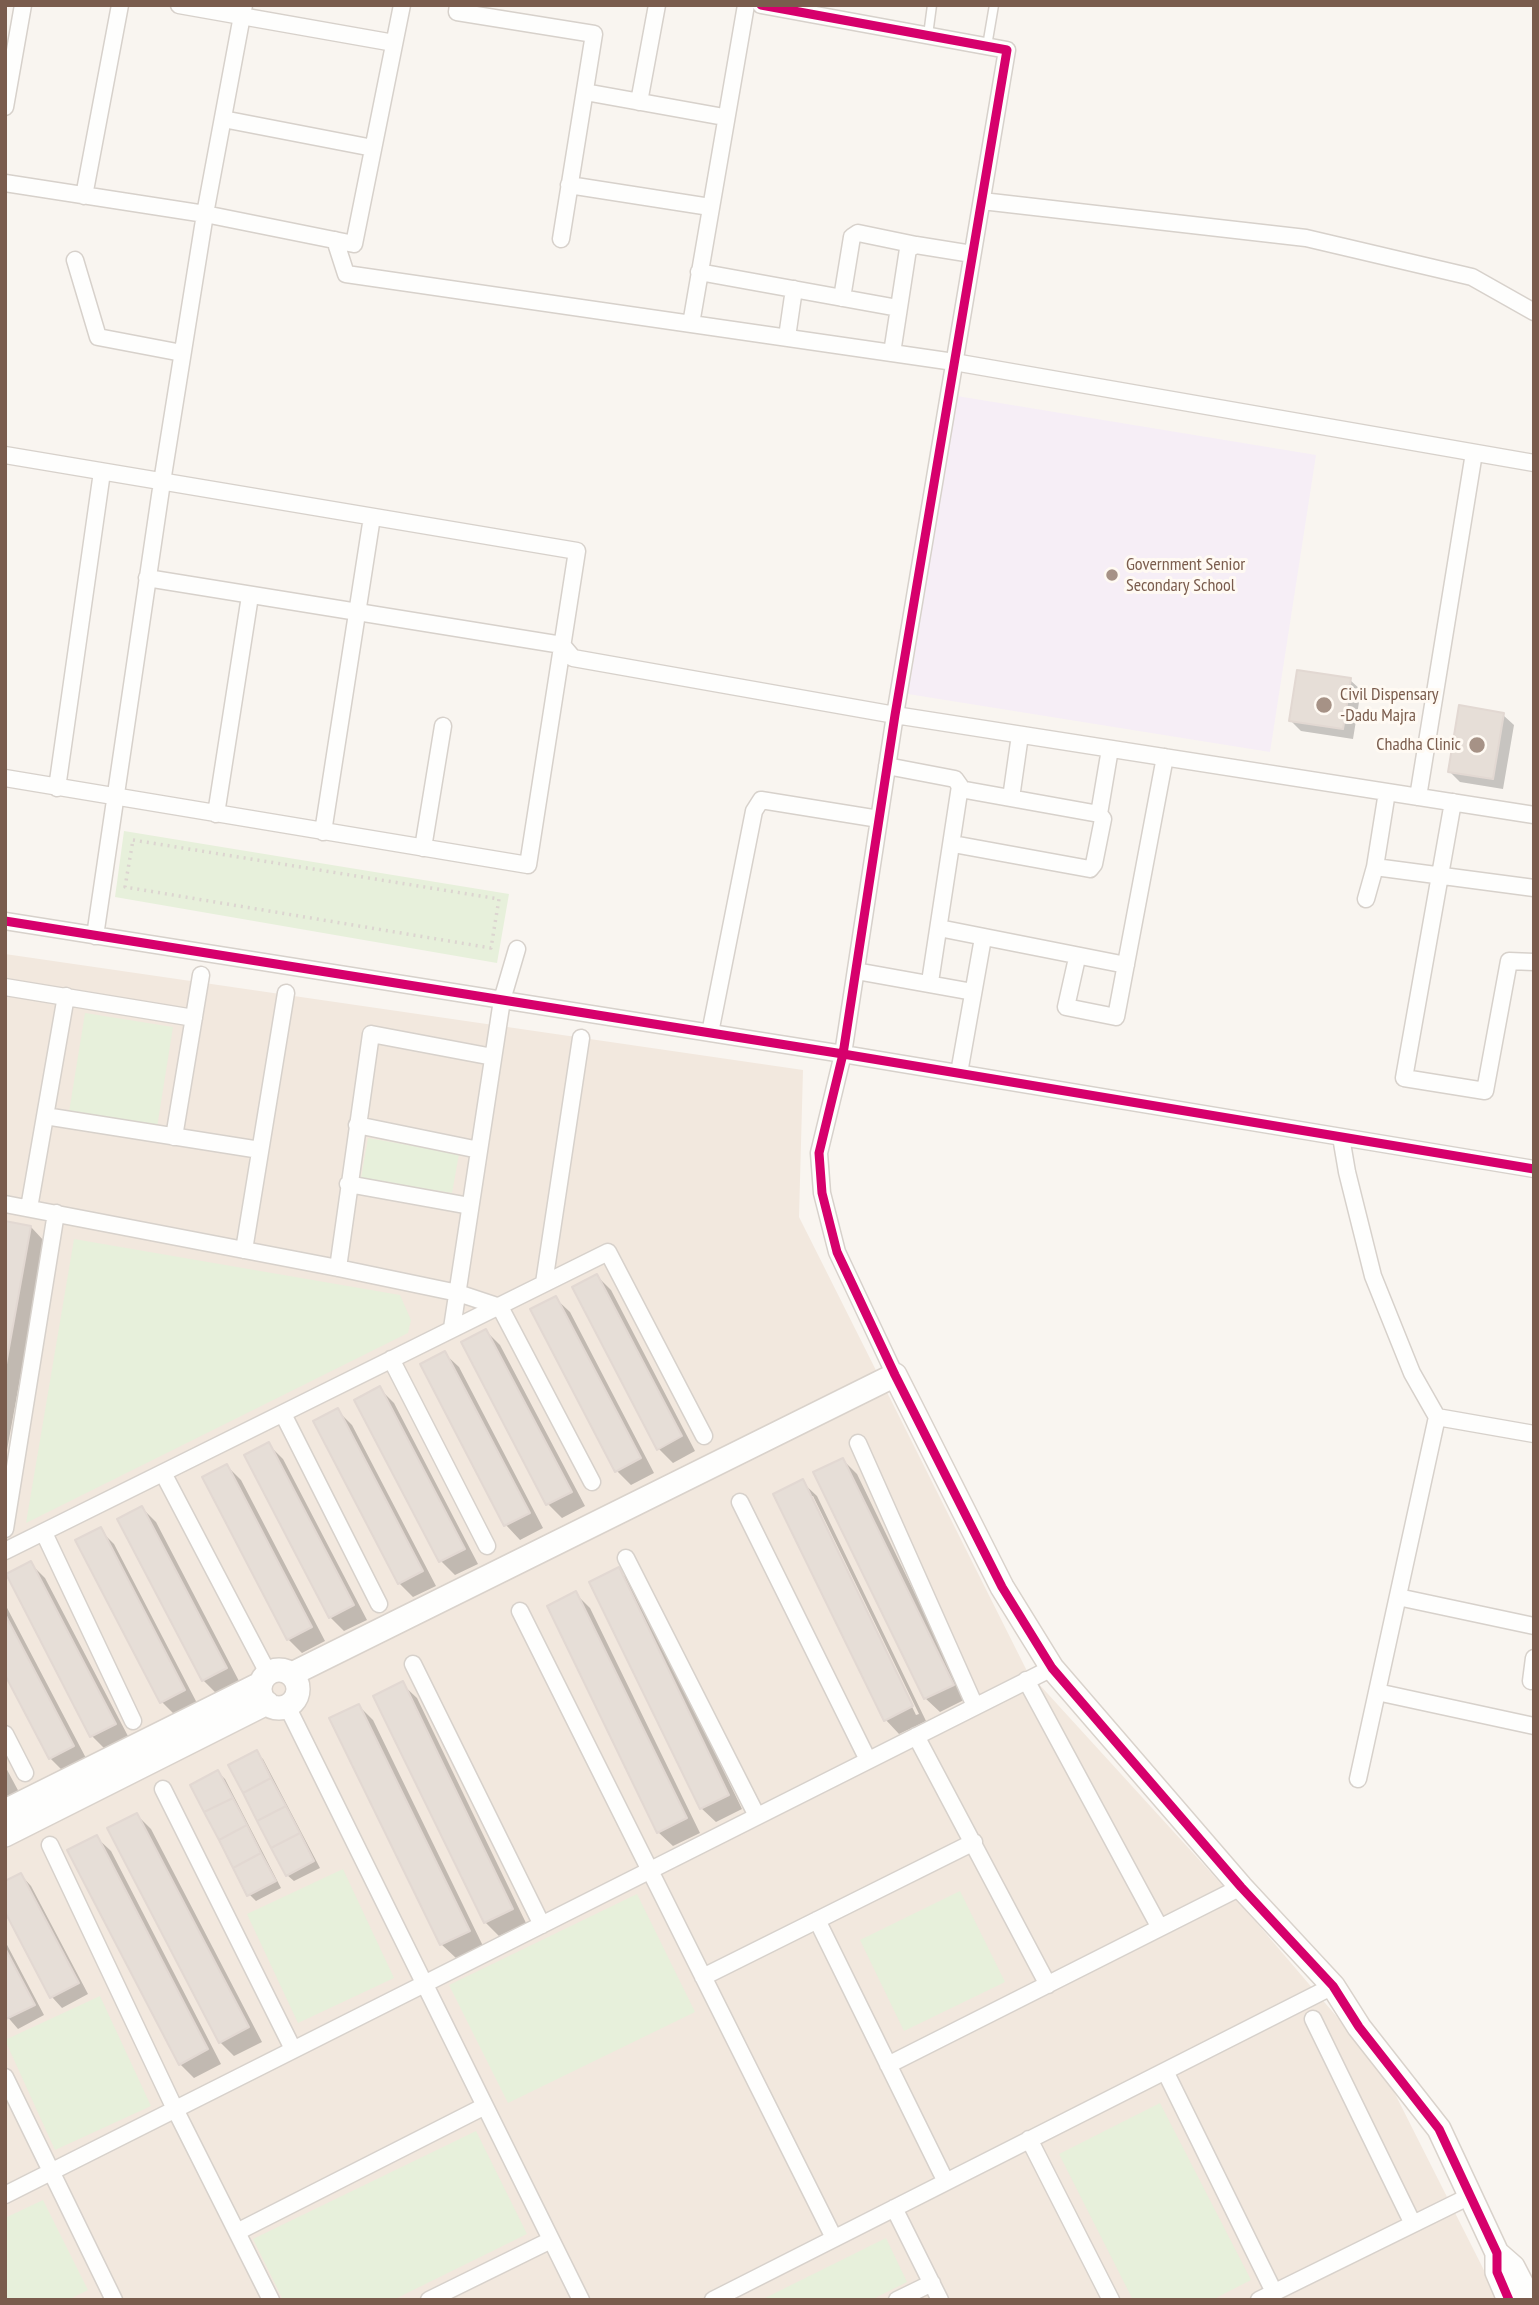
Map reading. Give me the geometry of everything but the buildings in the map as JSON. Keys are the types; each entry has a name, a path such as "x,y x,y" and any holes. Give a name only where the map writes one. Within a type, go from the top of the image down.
{"street":[{"path":"5,107 23,5"},
{"path":"84,196 120,5"},
{"path":"179,5 243,11 394,43"},
{"path":"5,183 205,214 354,244 402,5"},
{"path":"458,5 457,12 594,34 561,239"},
{"path":"639,102 657,5"},
{"path":"691,324 724,117 746,5"},
{"path":"761,5 1007,50 895,715 843,1054 819,1153 822,1193 838,1252 895,1375 1002,1587 1052,1668 1241,1886 1333,1986 1359,2027 1439,2129 1497,2253 1497,2272 1509,2300"},
{"path":"95,936 162,482 205,214 243,11"},
{"path":"585,92 724,117"},
{"path":"223,119 373,148"},
{"path":"569,185 709,207"},
{"path":"982,201 1306,238 1472,277 1534,312"},
{"path":"842,298 852,237 858,233 972,254"},
{"path":"335,240 346,274 954,362 1534,463"},
{"path":"892,353 905,254 916,245"},
{"path":"75,260 98,337 183,353"},
{"path":"699,272 898,308"},
{"path":"787,337 794,289"},
{"path":"1418,797 1474,453"},
{"path":"5,455 577,551 528,865 5,778"},
{"path":"57,788 102,472"},
{"path":"323,832 372,517"},
{"path":"147,578 562,645 573,658 895,715 1534,815"},
{"path":"216,814 250,596"},
{"path":"423,848 443,726"},
{"path":"1011,798 1020,735"},
{"path":"1099,814 1110,749"},
{"path":"1077,958 1066,1007 1116,1017 1165,757"},
{"path":"887,766 955,779 960,789 930,982"},
{"path":"953,844 1090,869 1094,864 1103,819 1099,814 960,789"},
{"path":"1366,899 1375,867 1387,792"},
{"path":"710,1033 754,811 761,800 879,819"},
{"path":"1453,802 1404,1078 1485,1091 1509,961 1534,962"},
{"path":"1375,867 1534,887"},
{"path":"5,921 843,1054 1534,1169"},
{"path":"939,928 1077,958 1126,965"},
{"path":"959,1073 983,938"},
{"path":"452,1328 502,1000 517,949"},
{"path":"856,971 930,982 973,992"},
{"path":"174,1137 201,975"},
{"path":"5,987 194,1018"},
{"path":"244,1250 286,993"},
{"path":"29,1208 65,996"},
{"path":"338,1268 371,1034 494,1057"},
{"path":"544,1283 581,1038"},
{"path":"45,1116 260,1150"},
{"path":"357,1125 479,1150"},
{"path":"1341,1137 1346,1172 1373,1276 1412,1373 1437,1417 1358,1779"},
{"path":"348,1184 470,1206"},
{"path":"5,1204 338,1268 458,1293 500,1307 592,1482"},
{"path":"5,1529 56,1213"},
{"path":"5,1551 608,1252 704,1436"},
{"path":"391,1359 487,1546"},
{"path":"5,1835 270,1691 276,1670 292,1674 895,1375"},
{"path":"283,1413 379,1604"},
{"path":"1437,1417 1534,1434"},
{"path":"859,1443 975,1706"},
{"path":"163,1473 270,1691 424,1984 581,2300"},
{"path":"740,1502 868,1760"},
{"path":"44,1533 132,1721"},
{"path":"626,1558 757,1816"},
{"path":"1398,1597 1534,1626"},
{"path":"520,1611 834,2238"},
{"path":"1531,1681 1534,1658"},
{"path":"413,1664 541,1925"},
{"path":"5,2195 1052,1668"},
{"path":"5,1811 270,1691 297,1695 296,1680 292,1674"},
{"path":"1026,1680 1160,1928"},
{"path":"1377,1692 1534,1726"},
{"path":"5,1734 25,1773"},
{"path":"916,1736 1048,1984"},
{"path":"163,1789 293,2049"},
{"path":"703,1977 974,1842"},
{"path":"50,1845 175,2109 271,2300"},
{"path":"888,2066 1241,1886"},
{"path":"817,1920 946,2182"},
{"path":"713,2300 1333,1986"},
{"path":"1313,2019 1413,2224"},
{"path":"1166,2071 1275,2292"},
{"path":"5,2077 110,2298"},
{"path":"237,2232 485,2106"},
{"path":"1029,2139 1111,2300"},
{"path":"1259,2300 1472,2195"},
{"path":"894,2208 940,2300"},
{"path":"429,2300 551,2240"},
{"path":"1497,2253 1513,2267 1530,2300"},
{"path":"897,2300 932,2283"}],"lane":[{"path":"928,36 932,5"},
{"path":"987,46 994,5"}],"path":[{"path":"133,840 499,899 491,948 125,887 133,840"}],"shaded area":[{"name":"Government Senior Secondary School","path":"957,396 1316,455 1270,752 908,694"},
{"path":"5,954 803,1070 799,1217 1027,1671 1256,1922 1384,2072 1499,2300 5,2300"}],"green space":[{"path":"124,831 509,894 497,963 115,897"},
{"path":"85,1013 173,1027 157,1127 69,1112"},
{"path":"368,1138 459,1154 452,1193 361,1178"},
{"path":"74,1239 400,1295 411,1320 408,1333 26,1523"},
{"path":"343,1869 394,1978 298,2023 247,1914"},
{"path":"960,1891 1005,1982 904,2031 860,1940"},
{"path":"637,1894 695,2012 508,2103 449,1985"},
{"path":"100,1996 151,2106 55,2150 5,2040"},
{"path":"1160,2103 1251,2280 1212,2300 1133,2300 1059,2154"},
{"path":"476,2131 527,2234 393,2300 283,2300 253,2239"},
{"path":"43,2200 88,2290 68,2300 5,2300 5,2218"},
{"path":"886,2238 907,2282 871,2300 761,2300"}],"cycle path":[{"path":"761,5 1007,50 895,715 843,1054 819,1153 822,1193 837,1252 895,1375 1002,1587 1052,1668 1241,1887 1333,1986 1359,2027 1439,2129 1497,2253 1497,2272 1509,2300"},
{"path":"5,921 843,1054 1534,1169"}],"place":[{"name":"Government Senior Secondary School","path":"1112,575"},
{"name":"Civil Dispensary -Dadu Majra","path":"1324,705"},
{"name":"Chadha Clinic","path":"1477,745"}]}
